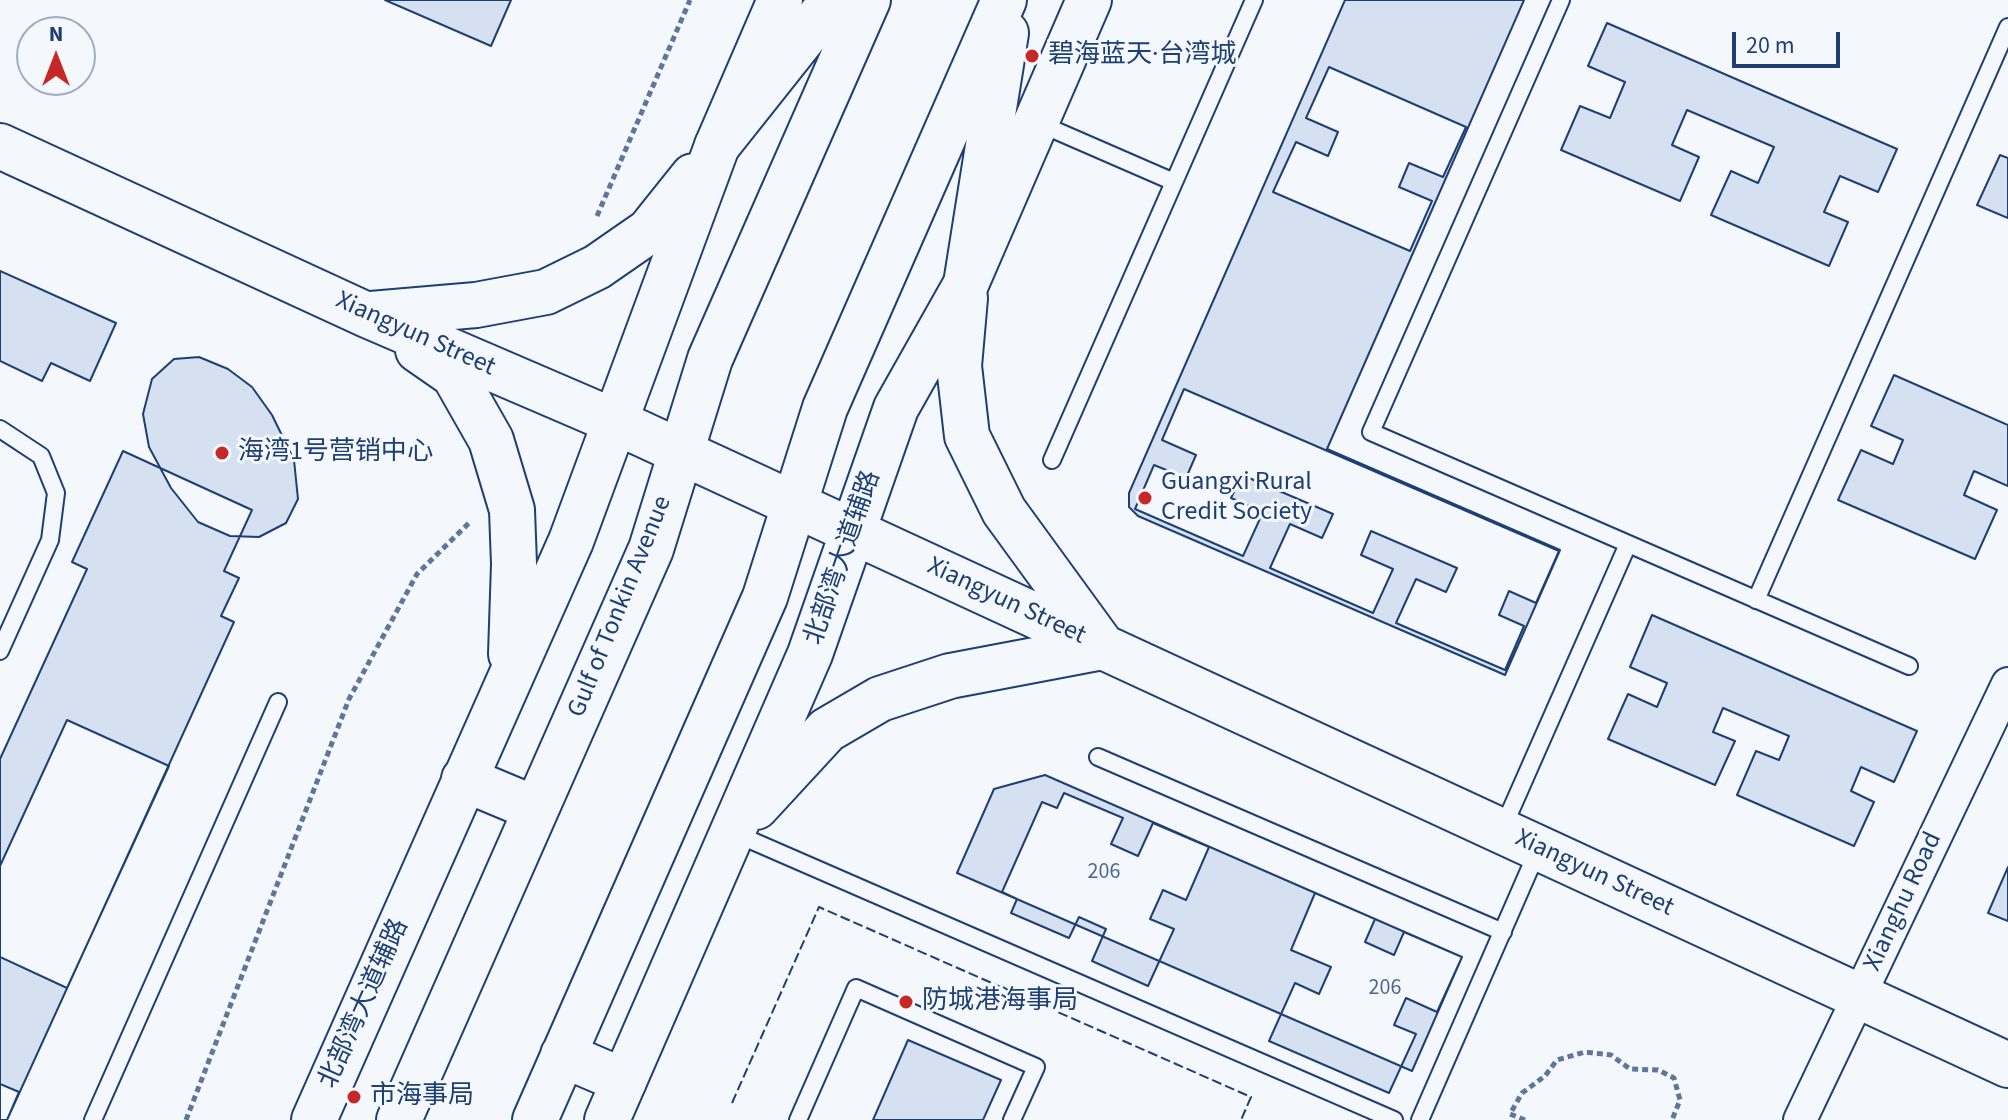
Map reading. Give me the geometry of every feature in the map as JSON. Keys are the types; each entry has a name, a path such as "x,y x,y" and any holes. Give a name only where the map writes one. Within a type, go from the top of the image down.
{"main road":[{"name":"北部湾大道辅路","path":"314,1120 571,541 717,146 780,0"},
{"path":"367,315 476,305 546,292 597,267 649,231 833,0"},
{"name":"Gulf of Tonkin Avenue","path":"399,1120 651,549 710,359 868,0"},
{"path":"535,1120 765,597 825,408 1004,0"},
{"path":"1011,0 1016,113"},
{"path":"732,832 827,730 880,699 950,676 1103,647 1004,511 967,436 959,366 966,284 1016,113 1089,0"},
{"name":"Xiangyun Street","path":"0,146 367,315 616,422 2008,1065"},
{"name":"北部湾大道辅路","path":"615,1100 810,654 896,408 966,284"},
{"path":"367,315 454,375 491,440 512,510 514,564 510,673"},
{"path":"464,779 536,809"},
{"path":"563,1055 615,1100"}],"street":[{"name":"Xianghu Road","path":"1800,1120 2008,684"}],"lane":[{"path":"1052,460 1254,0"},
{"path":"1561,0 1371,432 1909,666"},
{"path":"1756,600 2004,47 2008,27"},
{"path":"1016,113 1174,182"},
{"path":"0,429 41,456 56,493 50,540 0,651"},
{"path":"1420,1120 1503,932 1520,840 1628,544"},
{"path":"93,1120 278,702"},
{"path":"1098,757 1503,932"},
{"path":"732,832 1394,1120"},
{"path":"798,1120 856,988 1036,1067 1012,1120"}],"path":[{"path":"593,226 690,0"},
{"path":"186,1120 349,699 417,574 472,520"},
{"path":"1525,1120 1510,1114 1522,1093 1545,1076 1557,1060 1585,1052 1611,1055 1630,1069 1658,1070 1674,1078 1680,1100 1672,1120"}],"building":[{"path":"385,0 511,0 491,46"},
{"path":"1345,0 1524,0 1327,449 1560,550 1505,675 1138,516 1129,507 1129,493"},
{"path":"1607,23 1897,149 1878,192 1840,176 1824,212 1848,222 1829,266 1711,215 1731,171 1758,183 1774,147 1687,110 1672,145 1699,157 1680,201 1561,150 1580,106 1610,118 1625,82 1588,66"},
{"path":"1329,67 1466,127 1443,177 1409,163 1399,187 1432,201 1410,251 1273,192 1296,142 1328,156 1338,132 1306,118"},
{"path":"2000,155 2008,158 2008,218 1977,205"},
{"path":"0,271 116,323 90,381 51,363 42,381 0,361"},
{"name":"海湾1号营销中心","path":"199,357 228,369 252,387 272,415 294,460 298,499 286,523 259,537 230,536 198,522 171,488 149,447 143,414 152,379 174,359"},
{"path":"1894,375 2008,425 2008,486 1974,471 1964,495 1997,510 1975,559 1838,500 1861,450 1893,464 1903,440 1871,426"},
{"path":"1184,389 1559,551 1536,603 1509,591 1499,615 1524,626 1505,670 1396,623 1416,579 1446,592 1457,568 1371,531 1361,555 1393,569 1373,613 1270,568 1290,524 1322,538 1333,514 1242,475 1231,498 1263,512 1243,556 1135,509 1154,465 1186,478 1196,455 1162,440"},
{"path":"123,451 252,510 224,571 239,578 221,616 234,622 7,1120 0,1120 0,759 87,569 72,562"},
{"path":"1652,615 1917,731 1894,782 1861,767 1851,791 1874,802 1854,846 1737,795 1756,751 1779,760 1789,736 1723,708 1713,732 1735,741 1715,785 1608,739 1628,694 1657,707 1667,683 1630,667"},
{"path":"67,720 169,766 67,988 0,957 0,866"},
{"path":"1045,775 1462,957 1412,1071 957,873 994,789"},
{"path":"1064,793 1123,818 1111,844 1138,856 1153,823 1209,847 1186,900 1163,890 1150,919 1174,929 1148,986 1092,961 1106,929 1079,917 1069,938 1011,913 1017,899 1002,892 1042,802 1057,808"},
{"path":"2008,867 2008,921 1988,913"},
{"path":"1315,893 1375,919 1365,942 1394,955 1404,932 1462,957 1437,1012 1406,998 1394,1025 1416,1034 1389,1093 1269,1041 1295,983 1319,994 1331,967 1291,950"},
{"path":"908,1040 1001,1080 983,1120 873,1120"},
{"path":"0,1084 19,1092 7,1120 0,1120"}],"fence":[{"path":"732,1103 819,907 1251,1097 1241,1120"}],"place":[{"name":"碧海蓝天·台湾城","path":"1032,56"},
{"name":"海湾1号营销中心","path":"222,453"},
{"name":"Guangxi Rural Credit Society","path":"1145,498"},
{"name":"防城港海事局","path":"906,1002"},
{"name":"市海事局","path":"354,1097"}]}
